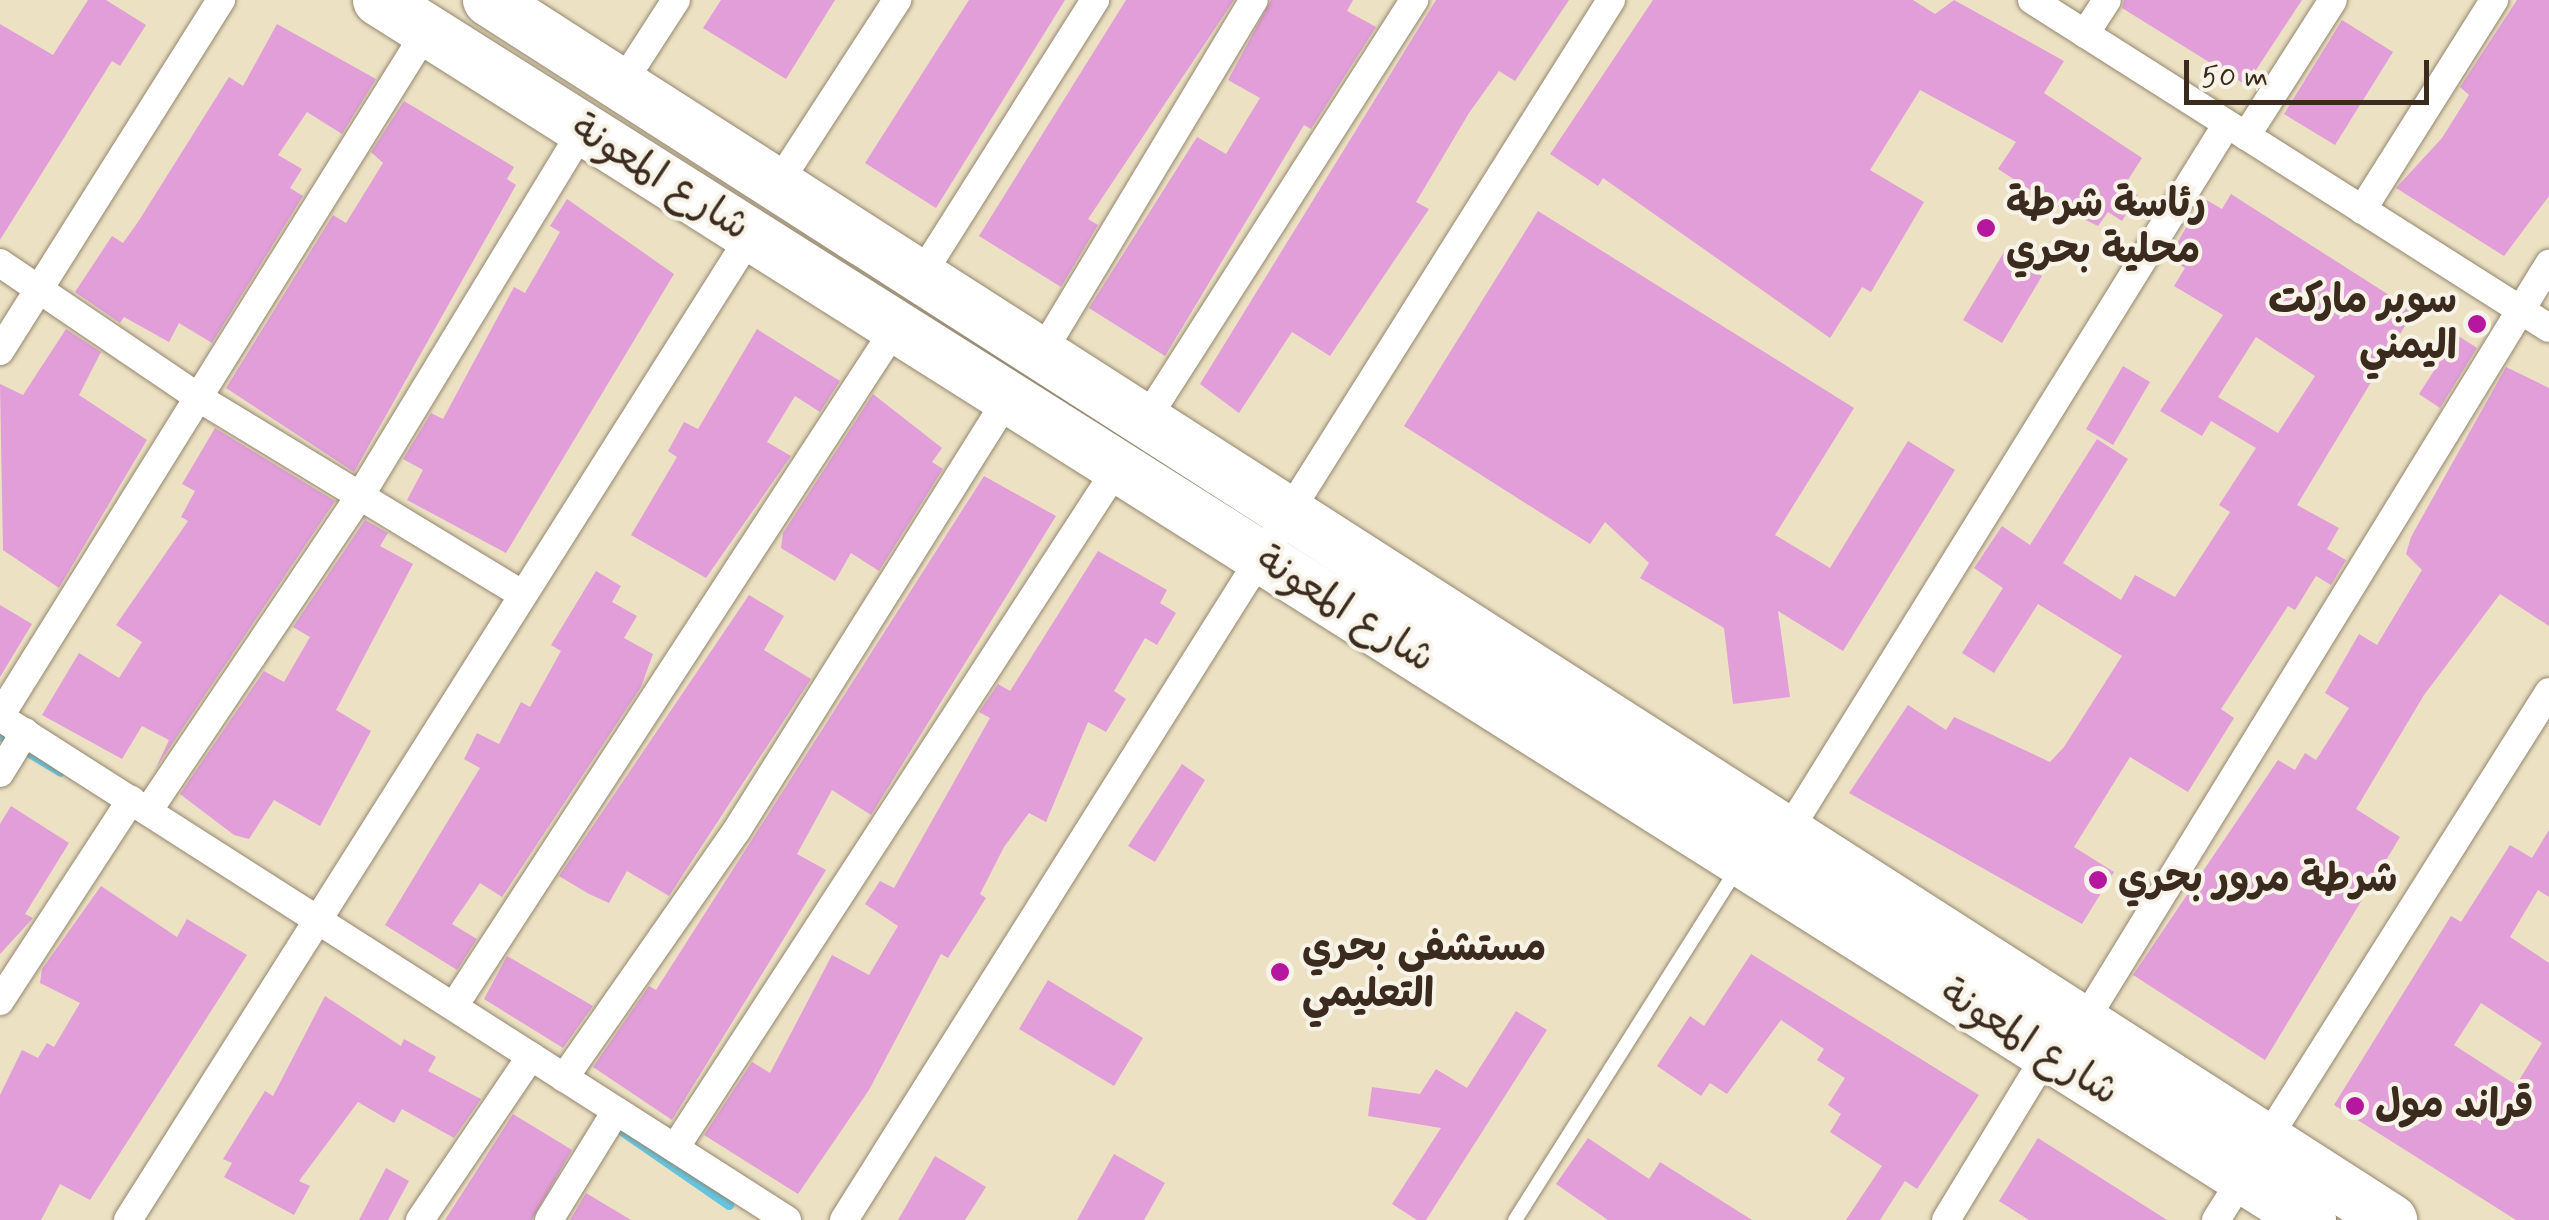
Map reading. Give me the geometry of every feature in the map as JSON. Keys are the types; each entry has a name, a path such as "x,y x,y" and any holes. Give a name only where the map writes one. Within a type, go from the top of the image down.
{"highway":[{"name":"شارع المعونة","path":"379,0 1742,861 2065,1038"},
{"name":"شارع المعونة","path":"489,0 1787,833 2065,1038 2242,1179 2310,1220"},
{"name":"شارع المعونة","path":"2242,1179 2391,1220"}],"street":[{"path":"0,351 221,0"},
{"path":"622,85 676,0"},
{"path":"777,185 898,0"},
{"path":"920,277 1095,0"},
{"path":"1041,354 1254,0"},
{"path":"1145,421 1414,0"},
{"path":"844,1220 1610,0"},
{"path":"2032,0 2549,328"},
{"path":"2086,34 2107,0"},
{"path":"1787,833 2237,130 2333,0"},
{"path":"2362,210 2494,0"},
{"path":"427,30 204,401 0,716 787,1220"},
{"path":"0,1002 360,496 583,130"},
{"path":"128,1220 751,235"},
{"path":"0,263 204,401 523,595"},
{"path":"1946,1220 2065,1038 2549,264"},
{"path":"454,1006 896,327"},
{"path":"564,1078 737,830 1008,398"},
{"path":"675,1148 1118,467"},
{"path":"2242,1179 2549,692"},
{"path":"0,773 26,732"},
{"path":"420,1220 530,1056"},
{"path":"548,1220 616,1110"}],"lane":[{"path":"1515,1220 1742,861"}],"building":[{"path":"88,0 106,0 146,25 120,66 112,61 0,240 0,24 53,55"},
{"path":"721,0 835,0 786,79 703,28"},
{"path":"969,0 1065,0 936,208 865,163"},
{"path":"1126,0 1234,0 1088,219 1098,225 1061,287 979,236"},
{"path":"1271,0 1353,0 1347,11 1376,27 1311,129 1304,125 1165,356 1089,308 1197,137 1226,154 1260,98 1228,80"},
{"path":"1436,0 1569,0 1515,81 1499,71 1469,113 1416,202 1429,209 1330,356 1292,332 1239,413 1200,384"},
{"path":"1653,0 1913,0 1935,14 1954,0 2064,61 2044,93 2142,158 2124,186 2138,195 2122,221 2108,212 2098,226 2052,204 1998,169 2016,142 1920,90 1870,170 1924,202 1871,292 1862,287 1830,338 1603,178 1598,186 1550,154"},
{"path":"2124,0 2302,0 2246,85 2122,8"},
{"path":"2517,0 2549,0 2549,196 2504,256 2396,188 2442,138 2469,95 2460,87"},
{"path":"2342,20 2393,52 2335,145 2284,114"},
{"path":"277,24 376,79 342,134 307,112 278,155 302,169 290,188 303,196 212,343 179,323 169,342 124,317 120,323 75,292 112,236 123,243 229,77 243,86"},
{"path":"404,101 514,167 507,179 516,185 354,472 226,388 333,215 346,223 383,163 371,152"},
{"path":"2231,194 2414,311 2297,505 2339,528 2327,549 2346,560 2331,585 2316,576 2295,610 2288,606 2221,709 2234,718 2188,792 2130,757 2074,847 2114,872 2082,924 1849,793 1908,705 1946,730 1954,717 2050,762 2064,747 2122,656 2038,604 1994,673 1962,653 2003,588 1974,568 2002,526 2030,545 2097,439 2128,459 2063,563 2121,600 2135,575 2175,597 2230,512 2219,505 2256,448 2211,421 2202,436 2160,411 2223,315 2174,286 2185,268 2175,262 2176,245 2203,198 2222,209","holes":["2256,337 2315,376 2278,433 2218,397"]},
{"path":"567,199 674,274 506,553 407,500 423,470 403,459 431,413 443,419 514,287 525,293 560,232 550,226"},
{"path":"1538,211 1854,408 1775,535 1830,568 1908,441 1955,470 1843,651 1778,611 1790,697 1733,704 1724,628 1640,578 1649,563 1605,522 1590,544 1404,426"},
{"path":"2004,252 2042,276 2002,343 1963,320"},
{"path":"66,329 101,352 79,395 147,440 59,588 3,550 0,384 23,395"},
{"path":"757,329 840,381 820,412 795,396 767,442 791,456 706,578 631,535 677,457 668,451 684,422 698,429"},
{"path":"2457,335 2477,348 2440,408 2419,394"},
{"path":"2123,366 2150,382 2113,445 2086,429"},
{"path":"2506,367 2549,388 2549,626 2500,594 2424,695 2356,809 2400,837 2265,1060 2133,975 2278,760 2295,770 2305,753 2316,760 2349,708 2325,693 2359,634 2377,645 2422,570 2406,554 2411,537"},
{"path":"873,394 942,448 932,462 943,469 879,571 851,553 835,581 781,548 783,533"},
{"path":"215,428 335,501 156,768 169,740 142,726 122,759 42,715 79,653 119,678 142,642 116,625 188,521 181,517 195,491 182,484"},
{"path":"984,476 1056,516 871,815 832,790 797,854 826,870 672,1120 593,1067 649,986 656,990"},
{"path":"365,520 388,533 380,546 413,564 336,710 371,731 320,826 274,800 249,839 234,835 180,794 264,671 284,682 310,637 293,627"},
{"path":"1098,551 1167,590 1160,603 1176,613 1157,645 1145,638 1114,691 1126,699 1106,732 1088,722 1046,822 1029,813 1004,847 980,894 986,898 948,958 941,954 869,1090 798,1194 704,1135 752,1062 770,1073 832,955 869,975 898,926 865,904 880,881 894,888 990,718 979,712 998,684 1010,691"},
{"path":"596,571 621,586 612,602 637,616 624,638 653,654 641,687 502,897 480,883 452,924 477,939 457,970 385,925 480,768 464,759 477,733 499,744 521,702 530,707 561,651 551,645"},
{"path":"749,595 784,616 764,650 811,679 669,896 627,871 609,903 559,876"},
{"path":"0,605 32,624 0,677"},
{"path":"1182,764 1205,780 1155,862 1128,846"},
{"path":"11,806 69,843 25,914 33,918 0,954 0,824"},
{"path":"2549,830 2549,897 2538,890 2510,937 2549,963 2549,1220 2516,1220 2334,1105 2451,916 2461,922 2510,845 2532,858","holes":["2481,1003 2542,1043 2516,1085 2454,1045"]},
{"path":"101,886 177,937 187,919 247,955 90,1200 60,1184 41,1220 0,1220 0,1095 22,1050 38,1058 47,1043 54,1047 80,1003 40,983 42,969"},
{"path":"1751,954 1979,1095 1917,1189 1905,1181 1880,1220 1846,1220 1882,1166 1830,1132 1841,1114 1828,1105 1845,1078 1817,1060 1824,1049 1781,1020 1727,1094 1710,1083 1701,1096 1657,1066 1690,1016 1704,1026"},
{"path":"507,956 593,1006 563,1048 484,999"},
{"path":"1048,980 1143,1038 1114,1086 1019,1029"},
{"path":"325,996 401,1046 404,1039 436,1057 428,1071 481,1099 454,1138 402,1109 394,1123 358,1102 299,1181 310,1186 294,1215 224,1177 232,1163 223,1159 265,1091 273,1096"},
{"path":"1516,1011 1547,1030 1426,1220 1417,1220 1392,1204 1441,1128 1368,1116 1372,1087 1420,1094 1436,1069 1467,1088"},
{"path":"513,1114 572,1150 532,1220 445,1220"},
{"path":"1588,1138 1649,1179 1660,1162 1752,1220 1608,1220 1556,1184"},
{"path":"2038,1138 2167,1220 2029,1220 1999,1201"},
{"path":"1114,1154 1165,1183 1144,1220 1077,1220"},
{"path":"935,1156 986,1187 965,1220 898,1220"},
{"path":"386,1168 409,1181 388,1220 359,1220"},
{"path":"586,1193 631,1220 570,1220"}],"waterway":[{"path":"0,735 61,772"},
{"path":"619,1129 729,1205"}],"place":[{"name":"رئاسة شرطة محلية بحري","path":"1986,228"},
{"name":"سوبر ماركت اليمني","path":"2477,324"},
{"name":"شرطة مرور بحري","path":"2098,880"},
{"name":"مستشفى بحري التعليمي","path":"1280,972"},
{"name":"قراند مول","path":"2355,1106"}]}
